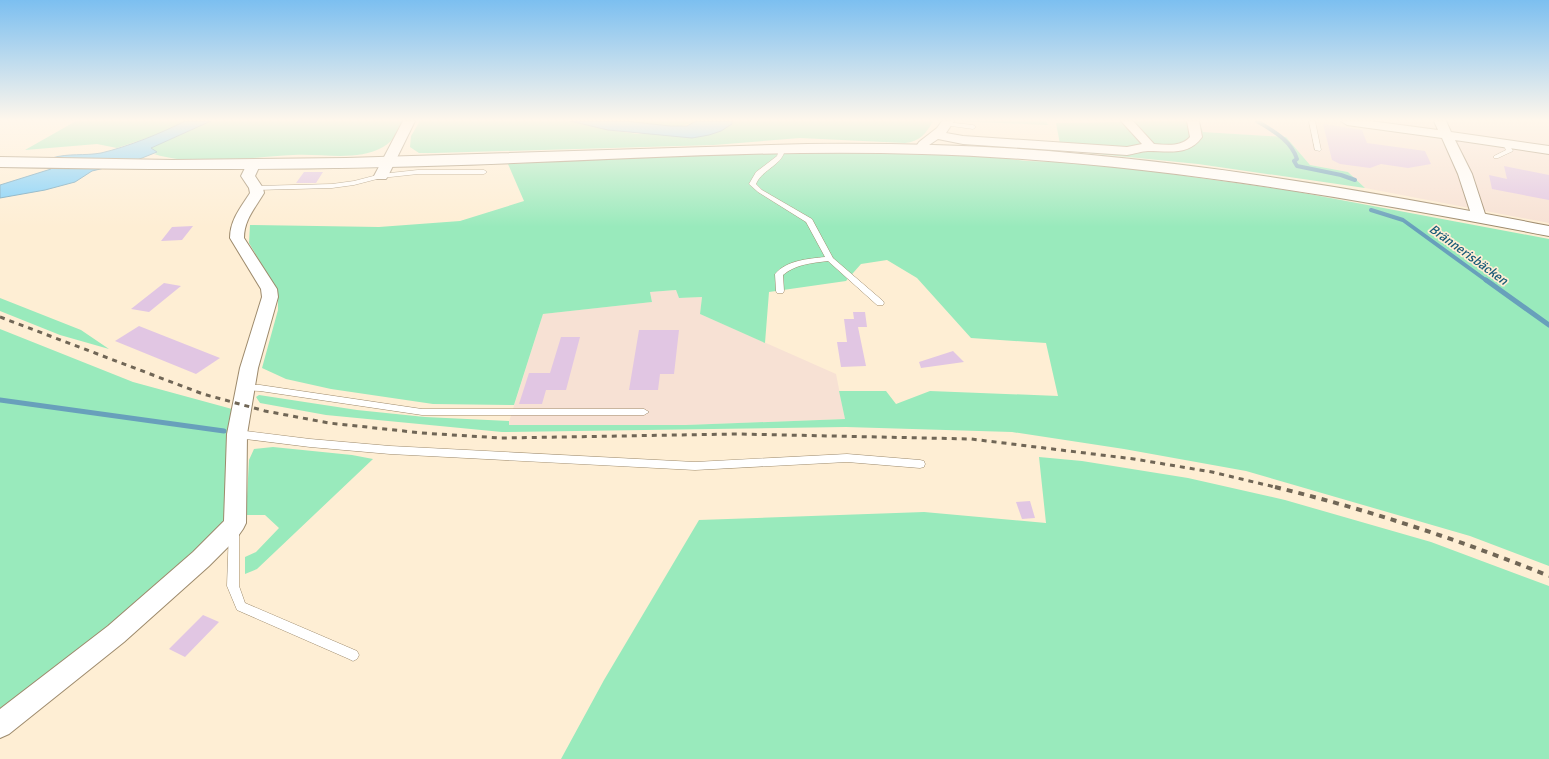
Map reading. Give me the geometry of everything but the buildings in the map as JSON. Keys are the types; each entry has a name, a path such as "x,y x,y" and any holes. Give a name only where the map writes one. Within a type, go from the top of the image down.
{"street":[{"path":"385,169 391,156"},
{"path":"0,162 253,165 385,169 623,156"},
{"path":"1056,156 1164,166 1265,180 1479,217 1549,231"},
{"path":"1456,156 1465,174 1479,217"},
{"path":"0,725 116,634 201,559 228,533 235,524 236,434 249,368 270,297 269,289 237,238 237,229 240,220 257,193 256,188 248,176 253,165"}],"lane":[{"path":"779,156 778,159 758,172 753,178 752,184 760,191 809,221 830,258 880,303"},
{"path":"256,188 332,186 354,183 385,169 418,172 484,172"},
{"path":"780,291 779,274 784,269 792,264 830,258"},
{"path":"246,388 260,388 422,412 644,412"},
{"path":"236,434 310,443 390,450 695,466 847,458 920,464"},
{"path":"235,524 233,586 241,606 353,655"}],"shaded area":[{"path":"1303,156 1549,156 1549,223 1365,188 1348,172 1310,165"},
{"path":"676,290 679,298 702,297 700,314 836,374 845,419 686,425 508,425 543,314 652,302 650,292"}],"green space":[{"path":"164,156 275,156 205,161"},
{"path":"657,156 987,156 1027,161 1093,163 1293,191 1549,239 1549,566 1470,536 1246,471 1124,449 1012,432 846,427 502,432 326,415 260,403 256,397 259,395 357,410 425,417 509,421 509,425 686,425 845,419 839,391 886,391 896,404 930,391 1058,396 1046,343 971,338 917,278 887,260 861,264 846,281 769,292 765,343 700,314 702,297 679,298 676,290 650,292 652,302 543,314 514,405 433,404 331,389 286,379 262,368 278,310 278,292 249,243 250,225 379,227 460,221 524,201 508,164"},
{"path":"1122,156 1303,156 1310,165 1348,172 1365,188 1198,164"},
{"path":"0,298 81,330 109,349 60,335 0,311"},
{"path":"0,329 133,382 232,409 229,518 224,528 85,646 0,709"},
{"path":"273,447 352,455 373,459 257,569 245,574 245,557 256,552 279,528 265,515 246,515 249,460 254,449"},
{"path":"1039,457 1082,461 1188,478 1285,500 1431,542 1549,586 1549,759 561,759 604,680 699,520 924,512 1046,523"}],"water":[{"path":"61,156 146,156 92,171 75,182 45,190 0,198 0,185 51,169 52,158"}],"waterway":[{"name":"Brännerisbäcken","path":"1296,156 1297,159 1294,161 1297,166 1341,175 1355,180"},
{"name":"Brännerisbäcken","path":"1371,210 1403,220 1487,281"},
{"name":"Brännerisbäcken","path":"1486,280 1549,325"},
{"path":"0,400 224,431"}],"railway":[{"path":"0,317 203,394 265,411 329,423 422,433 501,438 738,434 971,439 1134,459 1212,472 1277,488"},
{"path":"1277,488 1380,516 1448,538 1549,576"}]}
